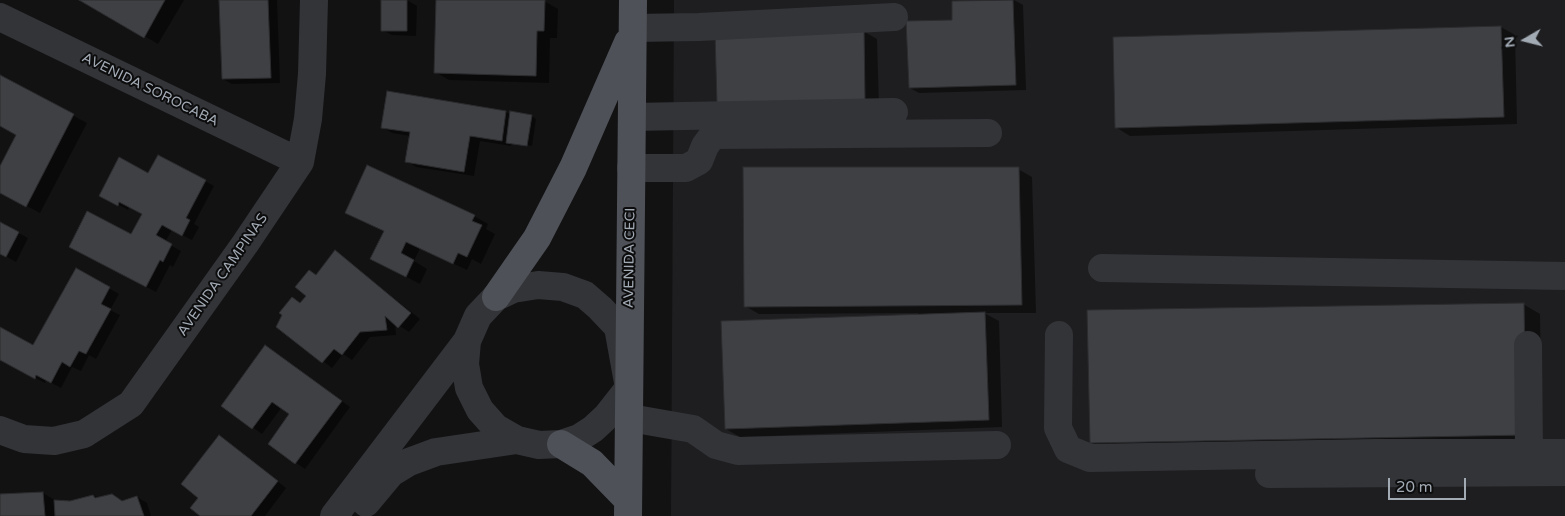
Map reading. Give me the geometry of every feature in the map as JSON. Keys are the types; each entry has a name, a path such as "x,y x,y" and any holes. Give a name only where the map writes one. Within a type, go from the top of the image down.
{"main road":[{"name":"AVENIDA CECI","path":"628,508 633,0"},
{"path":"496,297 537,238 573,168 633,30"},
{"path":"561,444 592,464 628,508"}],"street":[{"name":"AVENIDA CAMPINAS","path":"0,430 24,438 54,441 84,434 131,404 300,162 312,74 314,0"},
{"name":"AVENIDA SOROCABA","path":"0,17 300,162"},
{"path":"633,30 894,17"},
{"path":"632,117 894,112"},
{"path":"632,168 686,168 699,161 705,146 712,136 988,133"},
{"path":"1102,268 1565,276"},
{"path":"334,516 467,340 478,316 496,297 512,289 538,285 563,287 585,295 618,326 629,388 593,429 579,438 561,444 539,445 517,440 496,428 476,403 469,388 465,364 467,340"},
{"path":"1059,335 1058,428 1068,448 1090,458 1565,453"},
{"path":"1528,345 1529,453"},
{"path":"630,418 694,428 716,445 738,451 997,445"},
{"path":"356,516 391,474 409,462 436,452 517,440"},
{"path":"1255,474 1565,472"}],"shaded area":[{"path":"674,0 1565,0 1565,516 671,516"}],"building":[{"path":"79,0 165,0 144,38"},
{"path":"219,0 268,0 271,78 222,79"},
{"path":"381,0 407,0 407,31 381,31"},
{"path":"436,0 545,0 544,31 537,31 536,76 434,73"},
{"path":"1013,0 1016,85 909,88 906,21 952,20 952,1"},
{"path":"1501,26 1504,117 1115,128 1113,37"},
{"path":"864,29 865,100 717,103 715,32"},
{"path":"0,75 74,114 26,207 0,193 0,166 16,135 0,126"},
{"path":"387,91 506,111 502,141 470,136 464,172 405,162 410,132 381,128"},
{"path":"510,111 532,115 527,146 506,143"},
{"path":"158,155 206,180 186,218 190,220 182,236 162,225 156,235 172,244 163,262 160,260 146,287 69,247 87,211 131,234 142,214 119,202 118,206 99,196 119,157 148,173"},
{"path":"367,165 475,215 472,221 482,225 467,257 458,253 453,264 406,242 401,253 414,260 406,277 370,259 384,231 345,213"},
{"path":"743,167 1019,167 1022,305 744,307"},
{"path":"0,222 19,232 6,257 0,254"},
{"path":"335,250 411,313 398,328 385,316 387,330 360,332 342,355 334,349 322,363 276,327 282,315 279,313 292,297 300,303 306,296 295,287 309,270 316,275"},
{"path":"76,268 110,287 101,304 111,309 86,354 79,351 70,367 62,362 51,383 36,375 35,379 0,360 0,327 33,345"},
{"path":"1524,303 1526,435 1090,443 1087,310"},
{"path":"985,312 989,420 725,429 721,321"},
{"path":"265,345 342,401 295,464 268,444 289,414 272,402 252,429 221,406"},
{"path":"219,435 278,481 251,516 200,516 190,508 198,498 181,484"},
{"path":"43,492 45,516 0,516 0,494"},
{"path":"112,494 122,501 137,496 144,516 55,516 54,500 70,501 93,495 95,498"}]}
